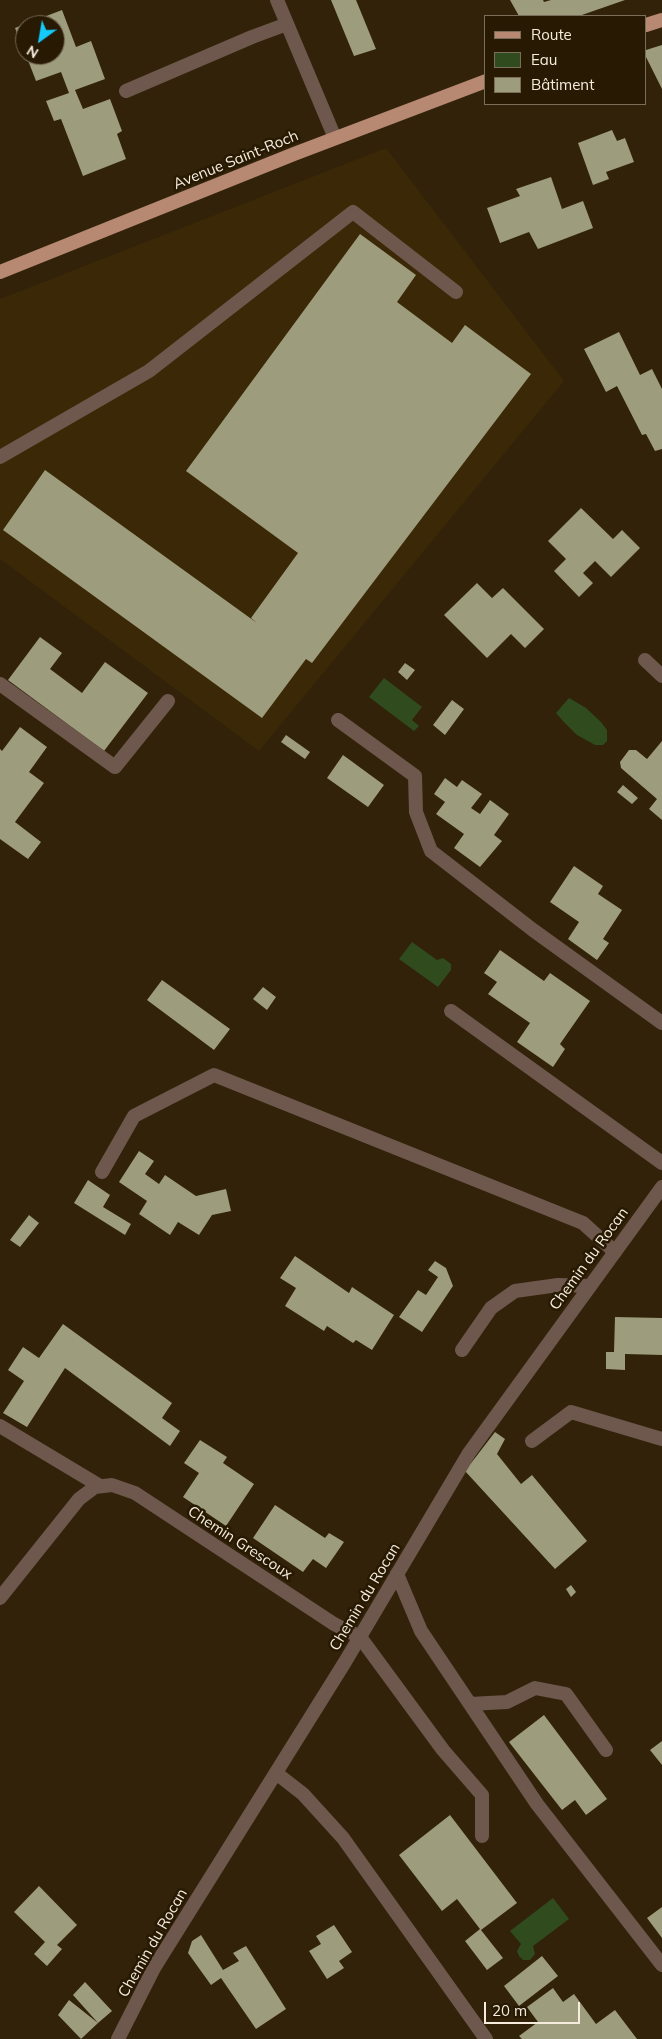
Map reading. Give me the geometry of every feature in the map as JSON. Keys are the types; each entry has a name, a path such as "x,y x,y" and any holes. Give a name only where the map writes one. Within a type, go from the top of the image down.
{"main road":[{"path":"647,25 662,20"},
{"name":"Avenue Saint-Roch","path":"0,272 335,138 484,82"}],"street":[{"path":"277,0 335,138"},
{"path":"126,92 252,37 288,24"},
{"path":"0,457 149,371 353,212 456,292"},
{"path":"645,660 662,676"},
{"path":"0,684 115,768 168,700"},
{"path":"338,720 415,776 416,812 431,852 533,930 662,1023"},
{"path":"451,1011 662,1164"},
{"path":"102,1172 134,1116 214,1075 583,1223 615,1252"},
{"name":"Chemin du Rocan","path":"118,2039 154,1968 360,1638 469,1453 662,1187"},
{"path":"462,1350 491,1308 515,1291 558,1285 590,1286"},
{"path":"532,1441 571,1412 662,1439"},
{"name":"Chemin Grescoux","path":"0,1426 100,1486 112,1485 135,1493 325,1618 360,1638"},
{"path":"0,1598 79,1498 95,1487 100,1486"},
{"path":"397,1574 420,1631 537,1804 662,1965"},
{"path":"360,1638 443,1750 482,1795 482,1836"},
{"path":"470,1704 507,1702 535,1688 566,1694 606,1750"},
{"path":"276,1773 303,1794 343,1838 486,2039"}],"shaded area":[{"path":"386,148 564,381 259,751 0,559 0,299"}],"water":[{"path":"384,678 422,707 412,720 419,726 414,731 369,697"},
{"path":"569,698 586,708 607,730 607,741 603,745 595,745 577,735 556,713"},
{"path":"412,942 437,960 443,958 451,964 451,970 438,987 399,959"},
{"path":"553,1898 569,1919 533,1946 535,1954 530,1960 523,1960 517,1951 521,1944 510,1931"}],"building":[{"path":"331,0 356,0 376,49 354,56"},
{"path":"510,0 543,0 544,2 551,0 625,0 582,15 518,15"},
{"path":"62,10 64,15 49,15"},
{"path":"65,18 76,47 91,41 105,79 75,90 83,109 110,99 122,131 117,134 126,159 83,176 61,119 54,121 46,101 69,93 61,72 36,81 30,65 65,65"},
{"path":"662,45 662,89 647,59 647,50"},
{"path":"612,130 617,141 625,138 634,162 606,172 609,179 593,185 578,143"},
{"path":"551,177 562,209 583,201 593,228 538,249 529,232 500,243 487,208 520,196 516,189"},
{"path":"360,234 416,275 397,302 452,343 465,325 531,374 312,663 306,659 262,718 3,530 45,470 257,623 251,618 298,553 186,471"},
{"path":"619,332 640,375 652,369 662,389 662,449 655,451 646,434 642,435 617,386 606,392 584,349"},
{"path":"581,508 613,539 622,530 640,548 611,577 595,561 583,573 593,583 579,597 554,571 566,559 548,541"},
{"path":"477,583 492,598 503,588 544,629 525,648 511,634 487,658 444,615"},
{"path":"40,637 62,653 50,669 82,693 105,662 148,693 104,751 8,680"},
{"path":"405,663 415,670 407,680 398,672"},
{"path":"452,700 464,709 445,735 433,725"},
{"path":"20,727 47,747 29,772 44,783 15,822 41,842 28,859 0,839 0,749 2,751"},
{"path":"286,735 310,752 305,759 281,742"},
{"path":"662,741 662,820 649,809 657,799 621,768 620,762 629,750 636,750 647,759"},
{"path":"343,755 384,785 368,807 327,778"},
{"path":"445,778 457,787 462,780 482,794 471,808 480,814 490,800 509,814 494,835 502,841 480,867 454,848 464,834 436,814 445,802 434,794"},
{"path":"623,785 638,798 632,804 617,792"},
{"path":"574,866 603,886 598,894 622,910 603,939 609,943 597,960 568,939 579,922 550,902"},
{"path":"500,950 544,981 550,973 590,1001 560,1044 565,1049 553,1067 517,1042 530,1023 488,994 497,982 484,973"},
{"path":"162,980 230,1029 214,1050 147,1000"},
{"path":"263,987 276,997 267,1010 253,999"},
{"path":"139,1151 154,1161 145,1174 159,1184 165,1175 196,1196 226,1189 231,1211 212,1215 199,1235 178,1222 170,1235 139,1214 147,1201 119,1182"},
{"path":"88,1180 110,1195 103,1207 131,1224 125,1235 74,1203"},
{"path":"29,1215 39,1223 20,1247 10,1240"},
{"path":"295,1256 349,1293 352,1287 394,1315 372,1350 356,1340 353,1343 327,1326 324,1331 285,1306 296,1288 280,1278"},
{"path":"435,1261 446,1268 453,1286 422,1332 399,1317 418,1290 426,1295 438,1277 428,1270"},
{"path":"615,1317 662,1318 662,1355 625,1354 625,1370 606,1369 606,1352 614,1352"},
{"path":"63,1324 172,1403 162,1418 180,1431 170,1446 65,1368 27,1427 3,1413 24,1381 8,1370 23,1347 39,1358"},
{"path":"495,1432 505,1439 497,1454 521,1484 532,1475 587,1541 555,1569 465,1471"},
{"path":"200,1440 227,1457 223,1463 254,1484 226,1526 183,1497 199,1473 184,1463"},
{"path":"275,1505 325,1538 329,1533 344,1542 326,1568 313,1559 303,1572 253,1538"},
{"path":"571,1585 576,1592 571,1597 566,1589"},
{"path":"544,1715 607,1799 586,1815 575,1800 562,1810 509,1742"},
{"path":"662,1741 662,1765 650,1750"},
{"path":"450,1815 517,1903 481,1930 503,1958 487,1970 465,1941 480,1929 457,1899 442,1911 399,1855"},
{"path":"39,1886 77,1925 57,1945 62,1949 47,1966 34,1954 45,1942 14,1912"},
{"path":"662,1907 662,1938 647,1918"},
{"path":"334,1925 352,1952 339,1961 344,1968 327,1979 309,1951 321,1944 316,1936"},
{"path":"201,1935 223,1970 239,1961 233,1953 246,1946 286,2009 256,2029 221,1978 211,1985 188,1953 192,1941"},
{"path":"542,1956 558,1976 519,2006 504,1986"},
{"path":"85,1982 112,2011 98,2023 73,1995"},
{"path":"553,1988 563,2002 574,1994 596,2024 615,2010 637,2039 522,2039 519,2036 538,2022 527,2007"},
{"path":"69,2000 98,2023 81,2039 58,2015"}]}
